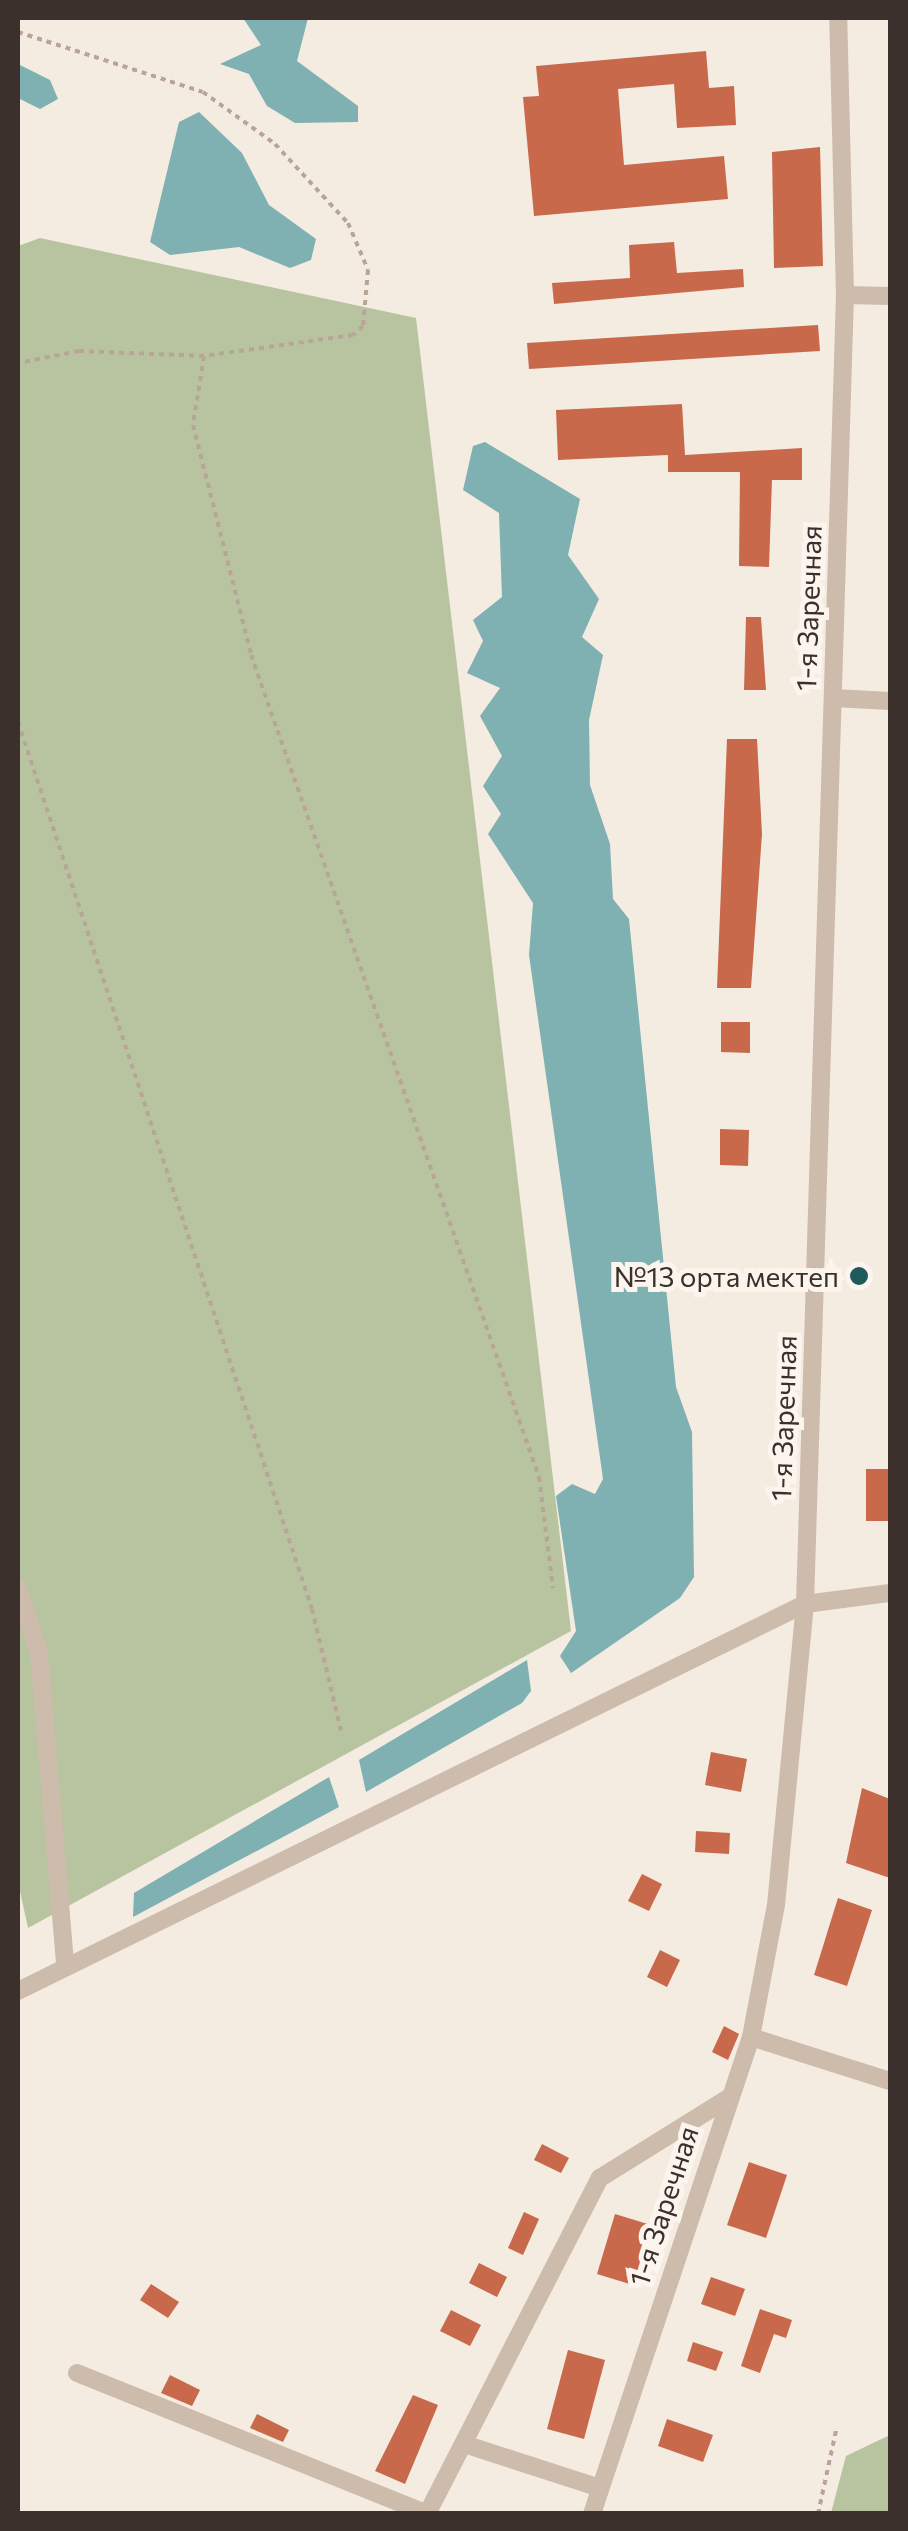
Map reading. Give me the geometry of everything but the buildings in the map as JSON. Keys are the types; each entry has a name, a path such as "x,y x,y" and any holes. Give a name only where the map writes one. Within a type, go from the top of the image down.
{"street":[{"name":"1-я Заречная","path":"592,2514 751,2036 776,1904 805,1604 846,295 838,18"},
{"path":"846,295 890,296"},
{"path":"833,698 890,702"},
{"path":"18,1588 40,1653 66,1963"},
{"path":"18,1992 66,1963 805,1604 890,1593"},
{"path":"751,2036 890,2081"},
{"path":"76,2373 427,2514 607,2169 727,2099"},
{"path":"464,2444 600,2488"}],"path":[{"path":"18,32 203,92 275,144 348,223 368,270 363,326 353,335 204,356 79,351 18,363"},
{"path":"204,356 193,426 250,655 539,1477 553,1588"},
{"path":"18,722 312,1608 342,1736"},
{"path":"818,2514 836,2431"}],"green space":[{"path":"40,238 416,318 571,1631 28,1928 18,1882 18,246"},
{"path":"890,2435 890,2513 831,2513 846,2456"}],"water":[{"path":"243,18 308,18 297,61 358,106 358,122 295,123 267,106 249,74 220,64 261,45"},
{"path":"18,64 50,80 58,99 40,109 18,98"},
{"path":"199,112 242,153 269,205 316,239 311,260 290,268 239,247 170,255 150,242 179,122"},
{"path":"485,442 580,499 568,555 599,599 582,637 603,655 589,720 590,785 610,844 613,899 629,919 676,1387 692,1432 694,1577 680,1598 571,1673 560,1656 576,1631 556,1496 572,1484 595,1494 603,1479 529,955 533,903 488,834 501,814 483,786 502,756 480,716 500,688 467,673 483,641 473,620 502,597 499,513 463,490 473,446"},
{"path":"527,1660 531,1691 522,1703 366,1792 359,1760"},
{"path":"329,1777 339,1807 133,1917 134,1893"}],"place":[{"name":"№13 орта мектеп","path":"859,1276"}]}
